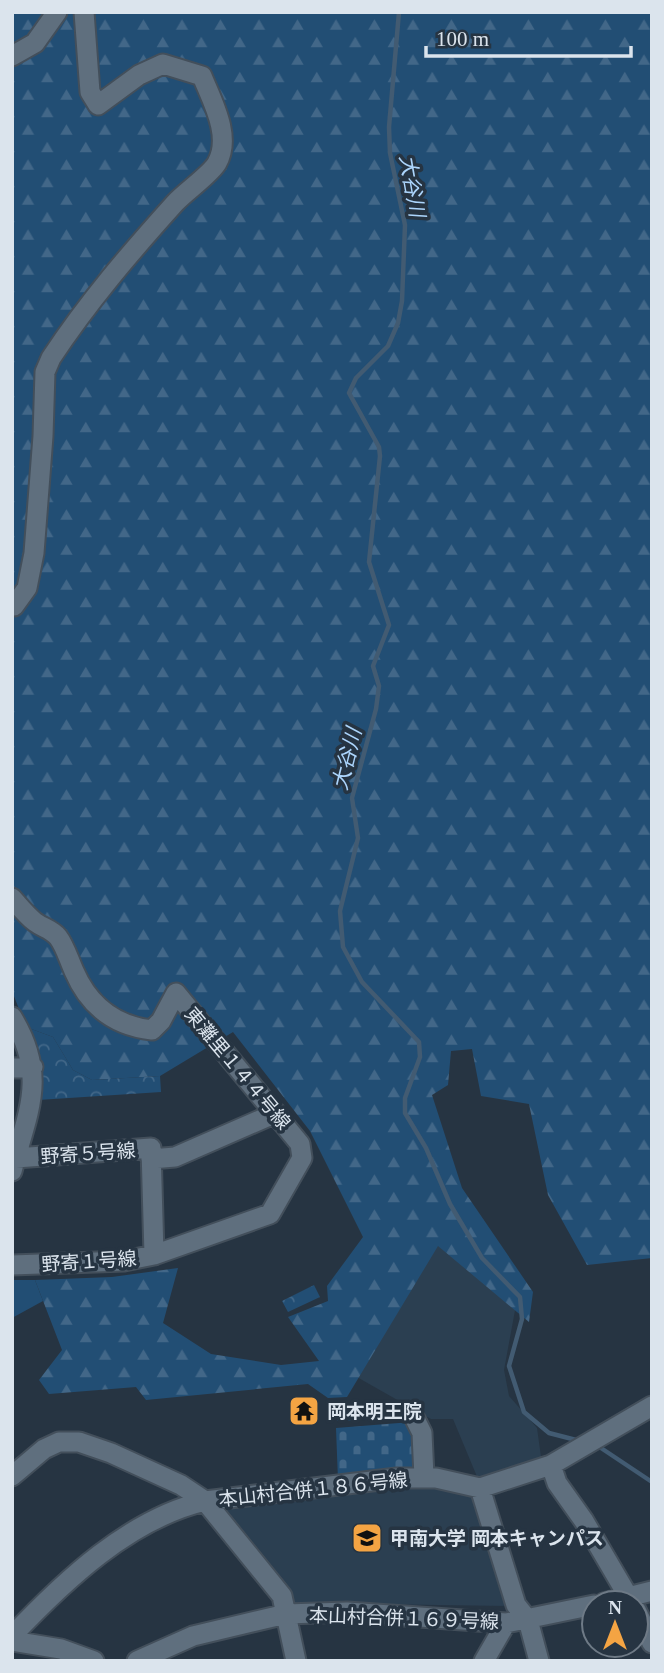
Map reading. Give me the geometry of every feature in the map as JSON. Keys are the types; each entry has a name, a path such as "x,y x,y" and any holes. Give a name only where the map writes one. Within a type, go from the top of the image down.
{"street":[{"path":"12,56 35,43 57,12"},
{"path":"12,604 14,606 27,588 34,553 45,372 48,365 84,308 189,187 217,165 222,147 221,124 202,76 163,64 139,75 98,105 90,92 84,12"},
{"name":"東灘里１４４号線","path":"12,898 36,923 50,929 60,939 76,977 91,1001 110,1019 133,1028 152,1030 161,1021 176,993 300,1144 302,1158 270,1214 154,1255"},
{"path":"12,1017 33,1067 34,1088 14,1165"},
{"path":"12,1068 33,1067"},
{"path":"151,1159 175,1157 276,1113"},
{"name":"野寄５号線","path":"14,1165 150,1148 151,1159"},
{"name":"野寄１号線","path":"12,1265 124,1261 154,1255 151,1159"},
{"name":"本山村合併１８６号線","path":"12,1636 42,1604 86,1566 144,1525 180,1507 205,1501 424,1477 480,1488 551,1465 652,1406"},
{"path":"415,1419 422,1433 424,1477"},
{"path":"12,1476 44,1449 59,1442 79,1442 111,1453 181,1485 205,1501 282,1596 296,1661"},
{"path":"551,1465 557,1483 624,1589"},
{"path":"480,1488 516,1605 528,1620 540,1661"},
{"name":"本山村合併１６９号線","path":"137,1661 193,1636 286,1614 347,1612 506,1623 580,1608"},
{"path":"484,1661 506,1623"},
{"path":"12,1641 61,1649 94,1661"}],"shaded area":[{"name":"甲南大学 岡本キャンパス","path":"442,1225 516,1305 504,1370 509,1396 537,1428 542,1464 478,1479 453,1419 431,1419 318,1355"},
{"name":"甲南大学 岡本キャンパス","path":"405,1482 477,1492 509,1606 294,1603 222,1510 226,1503"}],"green space":[{"path":"12,12 652,12 652,1258 587,1265 548,1195 529,1104 481,1096 472,1049 451,1051 448,1085 432,1095 462,1188 533,1292 529,1322 438,1246 347,1397 328,1398 308,1384 146,1400 136,1387 49,1394 39,1380 62,1350 35,1280 112,1277 178,1268 163,1323 211,1354 281,1365 319,1361 288,1317 328,1301 327,1286 363,1237 310,1131 233,1032 160,1076 92,1080 73,1070 53,1037 26,1027 12,991"},
{"path":"26,1027 53,1037 73,1070 92,1080 160,1076 161,1092 38,1100"},
{"path":"12,1280 35,1280 43,1301 12,1318"},
{"path":"314,1285 320,1297 288,1312 282,1301"},
{"path":"386,1404 402,1411 407,1417 337,1421 338,1406"},
{"path":"412,1422 420,1472 338,1480 336,1428"}],"waterway":[{"name":"大谷川","path":"399,12 389,127 390,153 405,225 402,301 398,323 388,346 356,378 349,393 379,447 369,562 389,625 373,666 379,686 376,709 352,798 358,838 340,911 343,947 362,982 419,1042 420,1057 405,1098 405,1113 426,1148 450,1204 482,1258 520,1297 522,1319 509,1366 524,1412 549,1433 580,1441"},
{"name":"大谷川","path":"598,1446 652,1482"}],"place":[{"name":"岡本明王院","path":"304,1411"},
{"name":"甲南大学 岡本キャンパス","path":"367,1538"}]}
